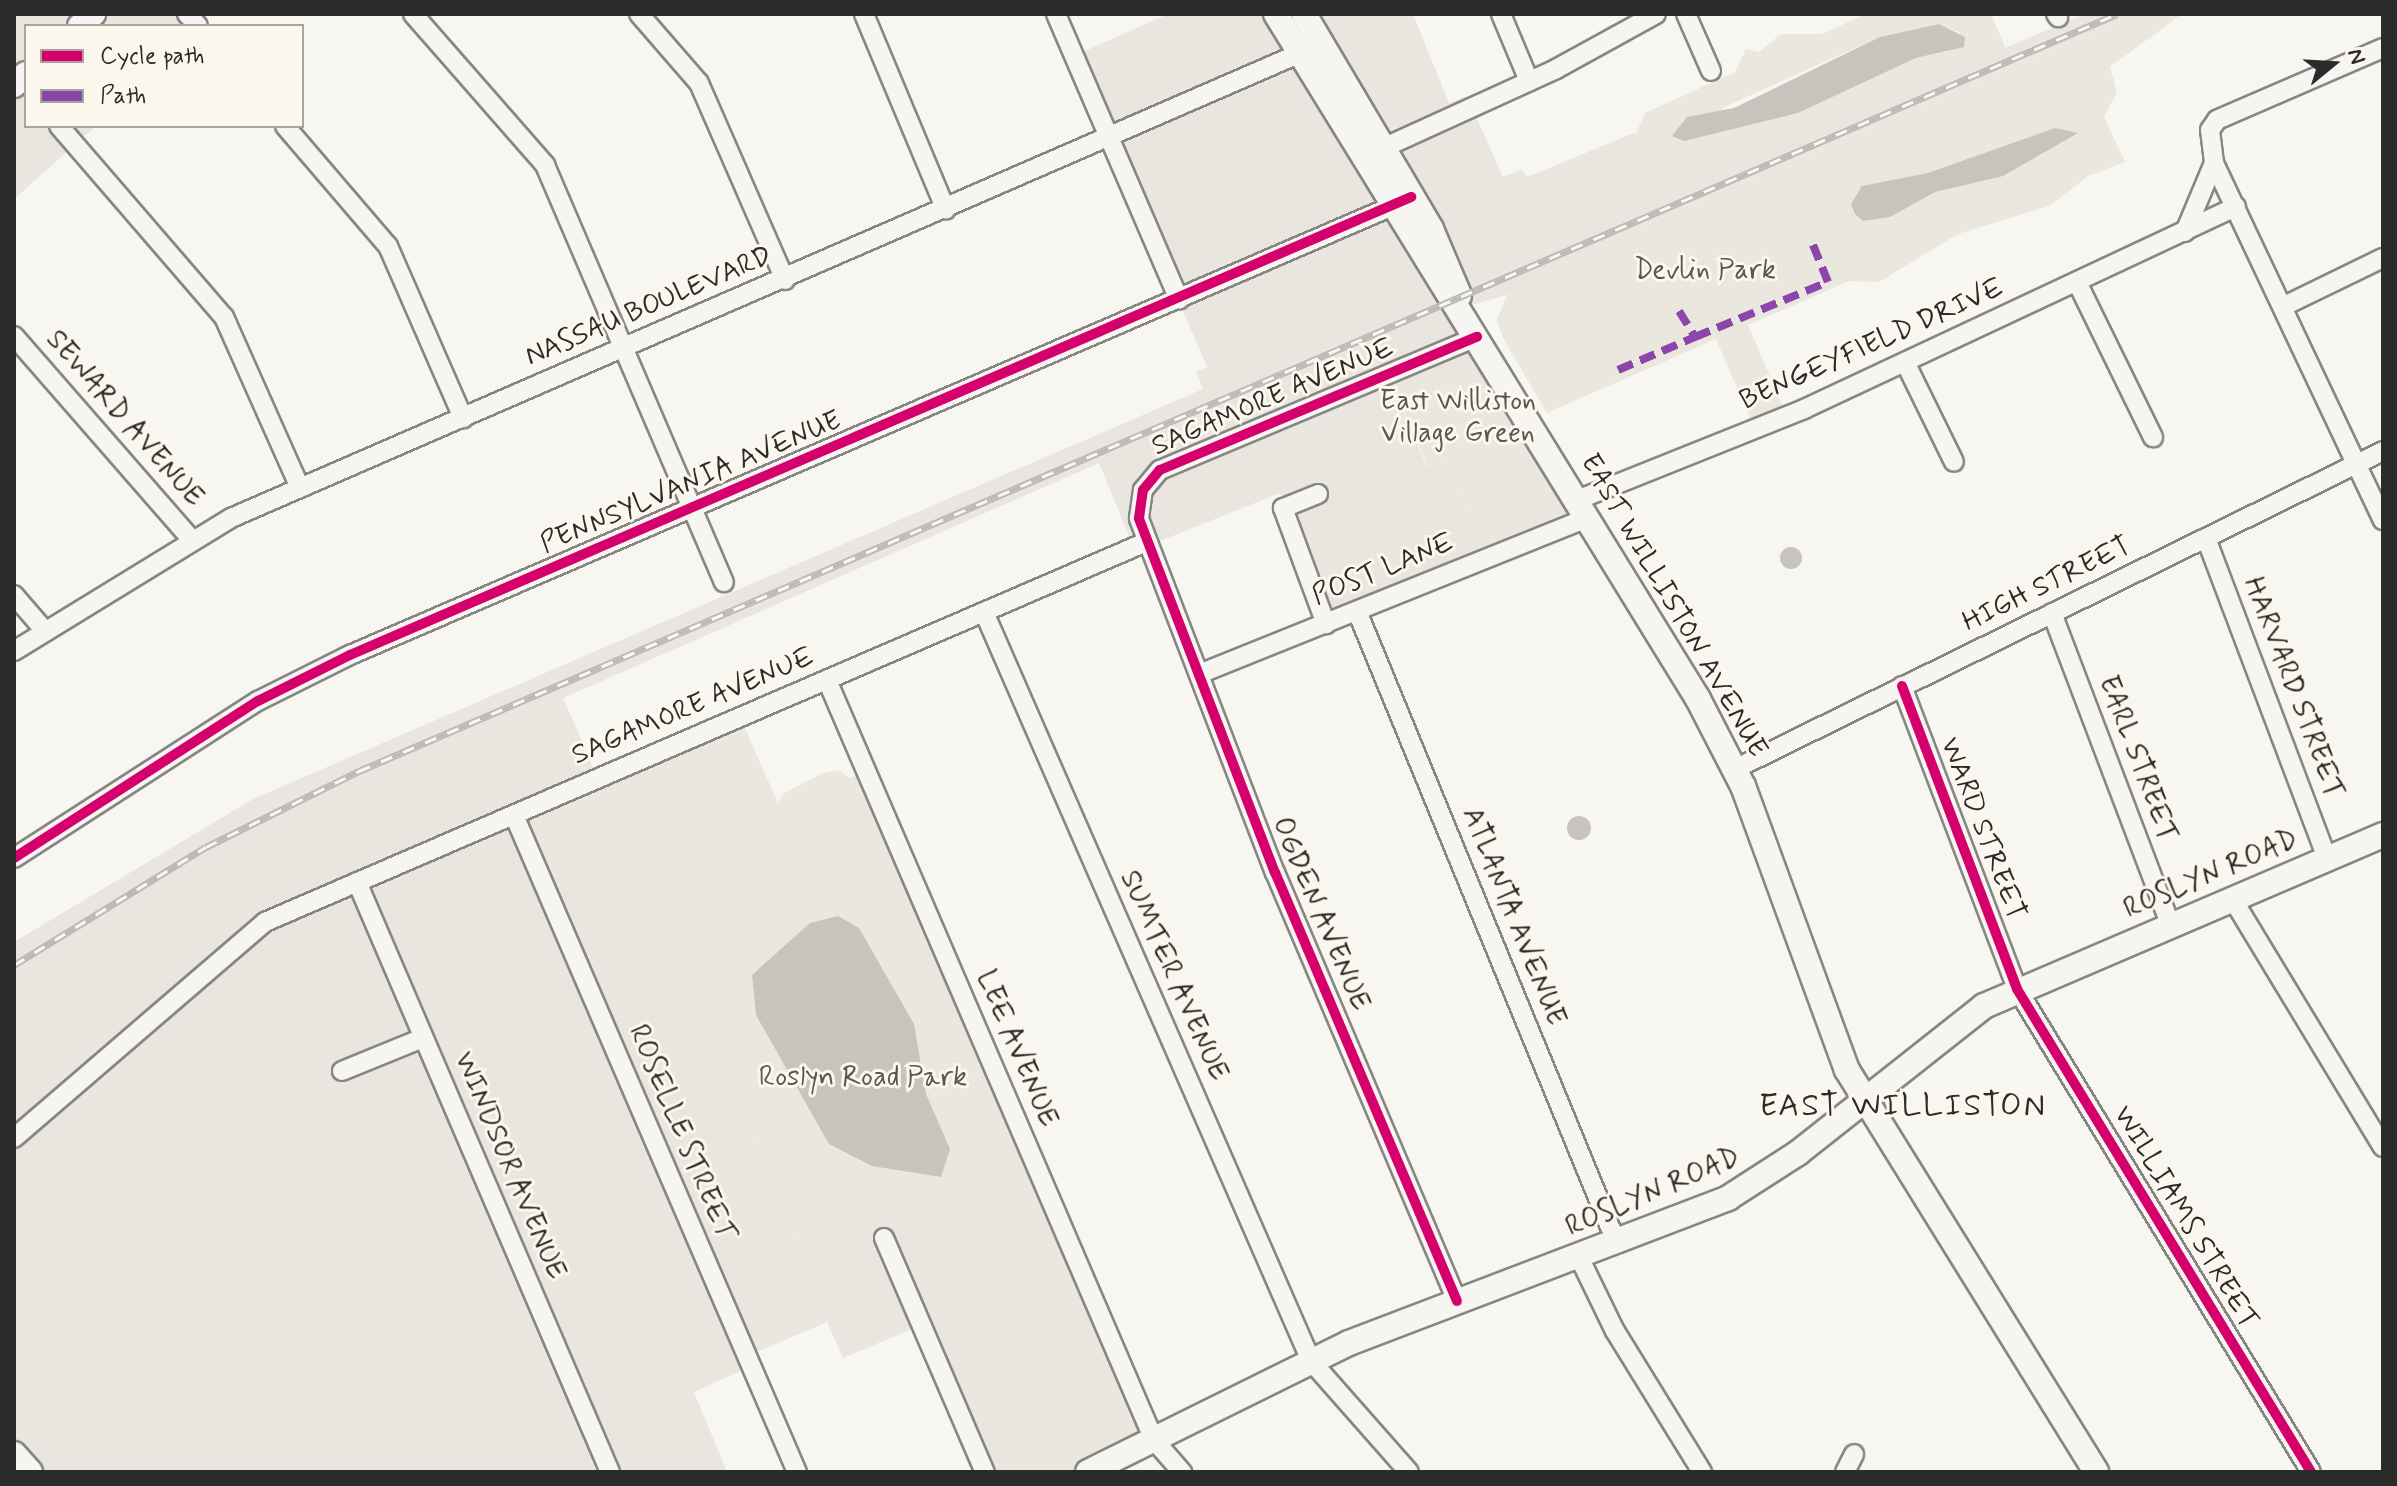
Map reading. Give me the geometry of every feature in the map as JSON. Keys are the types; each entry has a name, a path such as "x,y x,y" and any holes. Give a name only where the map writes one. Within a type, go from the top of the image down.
{"main road":[{"path":"1276,14 1311,49"},
{"path":"1304,14 1311,49"},
{"name":"EAST WILLISTON AVENUE","path":"1311,49 1402,202 1474,332 1583,509 1735,769 1834,1041 1864,1099 2096,1472"},
{"name":"ROSLYN ROAD","path":"1088,1472 1311,1361 1457,1301 1617,1244 1742,1191 1864,1099 1934,1038 2017,989 2383,835"},
{"path":"14,1454 30,1472"}],"street":[{"path":"413,14 545,165 724,582"},
{"path":"639,14 699,83 785,280"},
{"path":"864,14 946,210"},
{"path":"1056,14 1179,300"},
{"path":"1501,14 1529,81"},
{"path":"1373,153 1529,81 1656,14"},
{"path":"1686,14 1711,71"},
{"path":"2383,48 2217,120 2210,130 2214,163 2360,462 2383,520"},
{"name":"NASSAU BOULEVARD","path":"14,651 191,539 300,488 1110,140 1311,49"},
{"path":"61,128 224,317 300,488"},
{"path":"287,128 388,246 463,418"},
{"path":"2185,232 2214,163"},
{"name":"PENNSYLVANIA AVENUE","path":"14,858 284,688 1402,202"},
{"name":"BENGEYFIELD DRIVE","path":"1583,509 2236,207"},
{"path":"2284,306 2383,258"},
{"path":"2077,282 2153,437"},
{"name":"SAGAMORE AVENUE","path":"14,1138 253,930 357,882 1146,542 1139,508 1154,474 1474,332"},
{"name":"SEWARD AVENUE","path":"14,336 191,539"},
{"path":"1905,362 1954,462"},
{"name":"HIGH STREET","path":"1735,769 2383,451"},
{"path":"1318,494 1283,508 1326,624"},
{"name":"POST LANE","path":"1199,674 1357,611 1583,509"},
{"name":"HARVARD STREET","path":"2206,538 2327,858"},
{"name":"OGDEN AVENUE","path":"1146,542 1275,873 1457,1301"},
{"path":"14,595 45,631"},
{"name":"ATLANTA AVENUE","path":"1357,611 1617,1244"},
{"name":"SUMTER AVENUE","path":"984,612 1311,1361 1409,1472"},
{"name":"EARL STREET","path":"2052,613 2170,924"},
{"name":"LEE AVENUE","path":"827,680 1154,1440 1182,1472"},
{"name":"WARD STREET","path":"1902,686 2017,989"},
{"name":"ROSELLE STREET","path":"514,815 797,1472"},
{"name":"WINDSOR AVENUE","path":"357,882 610,1472"},
{"path":"2232,898 2383,1147"},
{"name":"WILLIAMS STREET","path":"2017,989 2311,1472"},
{"path":"342,1071 423,1038"},
{"path":"884,1238 985,1472"},
{"path":"1579,1257 1615,1331 1702,1472"},
{"path":"1845,1472 1854,1454"}],"shaded area":[{"path":"14,14 187,14 194,24 24,24 24,128 94,128 14,199"},
{"path":"1168,14 1413,14 1449,103 1467,96 1503,177 1522,169 1527,177 1634,133 1666,191 2085,14 2134,14 1597,245 1507,295 1446,312 1475,361 1397,395 1427,467 1444,461 1485,557 1329,620 1280,493 1135,551 1099,463 563,698 598,778 543,878 625,842 800,1252 899,1211 1007,1472 972,1472 912,1329 843,1358 827,1322 747,1356 751,1366 694,1392 727,1472 14,1472 14,942 253,799 1203,389 1196,372 1207,367 1074,56"},
{"path":"1939,24 1965,37 1964,47 1916,58 1798,113 1684,141 1672,136 1687,117 1734,108 1880,37"},
{"path":"2055,128 2078,133 2003,176 1935,192 1890,217 1863,221 1855,214 1851,204 1862,186 1928,173"},
{"path":"1791,547 1799,550 1802,558 1799,566 1791,569 1783,566 1780,558 1783,550"},
{"path":"1579,816 1590,823 1591,828 1584,839 1579,840 1568,833 1567,828 1574,817"},
{"path":"838,916 859,928 914,1024 926,1094 950,1149 941,1177 872,1166 829,1144 756,1015 752,975 810,923"}],"green space":[{"path":"1867,14 1991,14 2006,49 1666,191 1655,182 1633,140 1645,113 1735,72 1746,49 1759,52 1781,34 1821,34","holes":["1939,24 1960,33 1949,51 1916,58 1798,113 1728,128 1722,108 1880,37"]},
{"name":"Devlin Park","path":"2134,14 2182,14 2110,67 2117,92 2104,117 2125,162 2088,176 2049,206 1958,234 1879,282 1849,281 1748,325 1786,414 1754,428 1716,339 1547,413 1504,340 1497,320 1507,295 1597,245"},
{"path":"1259,26 1273,39 1269,50 1208,76 1198,53"},
{"path":"1173,134 1182,154 1170,159 1183,189 1159,200 1137,149"},
{"name":"East Williston Village Green","path":"1475,361 1576,520 1485,557 1444,461 1428,467 1397,394"},
{"path":"1357,548 1366,575 1334,592 1322,560"},
{"name":"Roslyn Road Park","path":"740,717 778,803 784,793 823,773 839,770 850,778 867,771 1153,1439 1087,1472 1007,1472 899,1212 800,1252 625,843 543,878 516,817"}],"railway":[{"path":"14,965 206,847 359,771 2117,14"}],"marked path":[{"path":"1679,311 1695,337 1828,282 1811,240"},
{"path":"1618,370 1695,337"}],"cycle path":[{"path":"14,858 258,701 350,655 1411,197"},
{"path":"1457,1301 1275,873 1139,518 1143,490 1160,470 1477,337"},
{"path":"1902,686 2017,989 2311,1472"}],"district":[{"name":"EAST WILLISTON","path":"1903,1106"}]}
